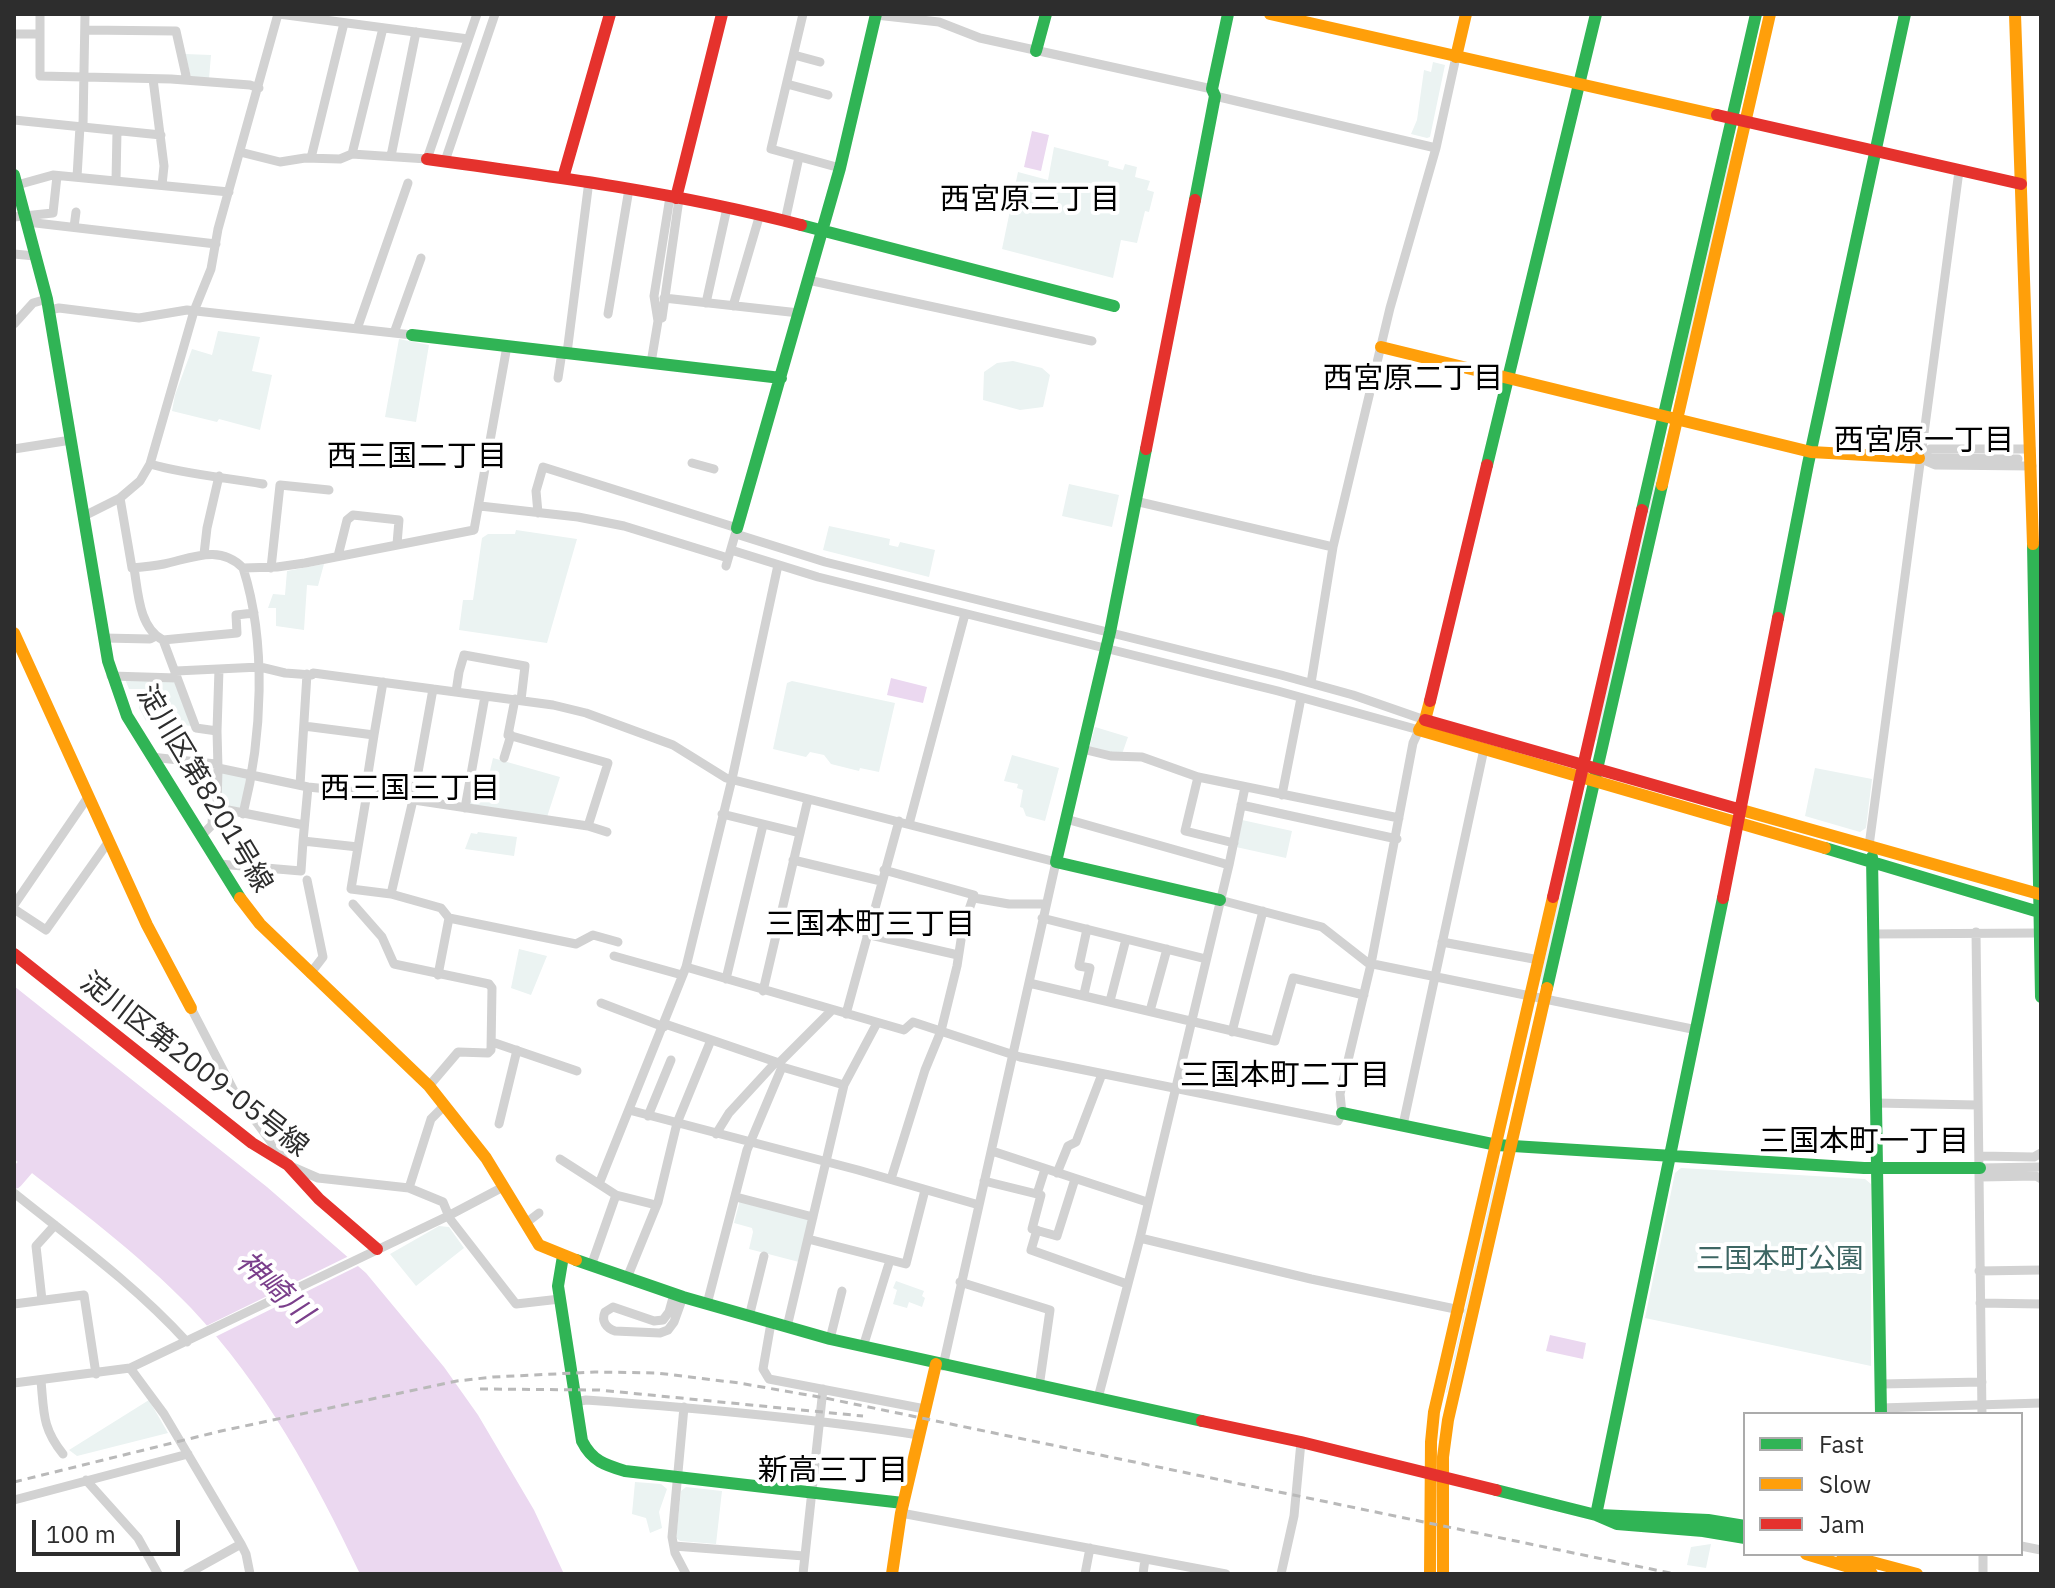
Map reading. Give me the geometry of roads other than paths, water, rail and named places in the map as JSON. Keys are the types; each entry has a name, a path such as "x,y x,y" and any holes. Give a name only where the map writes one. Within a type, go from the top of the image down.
{"street":[{"path":"40,14 40,76 187,80 259,88"},
{"path":"77,177 82,126 85,14"},
{"path":"84,516 120,498 140,481 150,464 194,311 211,269 278,14 468,39"},
{"path":"367,26 369,14"},
{"path":"427,159 477,14"},
{"path":"445,161 495,14"},
{"path":"563,178 610,14"},
{"path":"653,363 658,321 654,296 675,198 722,14"},
{"path":"803,14 771,149 840,168"},
{"path":"1036,51 1046,14"},
{"path":"892,1574 902,1508 992,1151 1045,904 1110,632 1228,14"},
{"path":"1270,14 2021,184"},
{"path":"1311,683 1333,547 1381,347 1436,148 1466,14"},
{"path":"614,956 726,979 904,1030 913,1022 1012,1054 1175,1090 1338,1121 1342,1113 1340,1094 1397,839 1413,743 1422,725 1596,14"},
{"path":"1739,121 1756,14"},
{"path":"1443,1574 1443,1457 1448,1420 1503,1145 1739,121 1770,14"},
{"path":"1596,1515 1697,1030 1811,452 1905,14"},
{"path":"2015,14 2032,466 2041,997"},
{"path":"728,558 840,168 876,15 939,22 980,38 1436,148"},
{"path":"311,158 344,23"},
{"path":"352,154 383,28"},
{"path":"85,30 176,31 187,80"},
{"path":"391,156 416,32"},
{"path":"14,34 40,34"},
{"path":"794,55 820,62"},
{"path":"153,79 164,166 162,185"},
{"path":"787,84 828,95"},
{"path":"14,120 161,135"},
{"path":"116,181 117,131"},
{"path":"240,152 280,162 311,158 340,159 352,154 391,156 589,181 760,214 1114,306"},
{"path":"785,221 799,157"},
{"path":"1959,171 1869,846 1874,861 1881,1411 1982,1409 2041,1403"},
{"path":"15,178 53,175 229,192"},
{"path":"22,219 53,213 57,176"},
{"name":"淀川区第8201号線","path":"15,178 22,219 48,304 111,676 127,716 260,924 429,1086 486,1158 539,1245 679,1296 830,1339 1301,1442 1596,1515"},
{"path":"558,378 589,181"},
{"path":"357,329 408,183"},
{"path":"608,314 629,189"},
{"path":"653,363 675,198"},
{"path":"706,303 727,208"},
{"path":"74,227 76,212"},
{"path":"733,306 760,214"},
{"path":"22,219 216,244"},
{"path":"14,254 35,256"},
{"path":"394,333 421,258"},
{"path":"808,280 1092,341"},
{"path":"664,298 799,313"},
{"path":"14,324 33,303 139,318 187,310 781,378"},
{"path":"243,568 271,568 474,530 507,346"},
{"path":"1381,347 1811,452 2018,459"},
{"path":"14,449 71,440"},
{"path":"1919,458 1930,449 2031,449"},
{"path":"1919,458 1935,465 2032,466"},
{"path":"692,463 714,469"},
{"path":"150,464 194,476 219,476 263,484"},
{"path":"538,513 536,491 543,467 737,531 784,550 1311,683 1484,749 1589,772"},
{"path":"204,554 219,476"},
{"path":"271,568 280,485 329,490"},
{"path":"120,498 142,613 160,638 177,674 196,728 217,731"},
{"path":"1135,501 1333,547"},
{"path":"480,506 624,526 728,558 778,566 1301,698 1422,725 1738,816 2039,912"},
{"path":"338,556 347,520 353,515 399,520 397,544"},
{"path":"599,1184 684,971 784,550"},
{"path":"134,568 162,565 204,554 233,557 243,568 254,613 260,667 253,774 243,814"},
{"path":"859,587 858,575 863,571"},
{"path":"846,1014 884,870 904,823 971,599"},
{"path":"104,638 150,639 237,633 236,615 254,613"},
{"path":"14,633 18,656 159,951 235,1093 288,1165 318,1178 409,1188 443,1202 448,1216 516,1304 560,1299"},
{"path":"456,692 464,655 525,666 508,735 608,763 588,826"},
{"path":"111,676 260,667 518,699 586,713 673,745 732,779 1322,927 1360,959 1371,964 1697,1030"},
{"path":"217,808 219,669"},
{"path":"219,864 301,871 307,674"},
{"path":"383,682 351,889 391,894 441,908 449,918 576,944 593,935 618,942"},
{"path":"391,894 413,800 433,689"},
{"path":"465,808 485,696"},
{"path":"1282,795 1301,698"},
{"path":"304,726 374,735"},
{"path":"504,758 511,735"},
{"path":"1082,749 1111,756 1142,757 1198,777 1399,818"},
{"path":"1403,1125 1484,749"},
{"path":"151,757 217,766 304,786 588,826 607,832"},
{"path":"1537,996 1539,960 1589,772"},
{"path":"1198,777 1185,831 1234,843"},
{"path":"1098,1398 1140,1238 1245,787"},
{"path":"88,797 14,907 46,930 109,841"},
{"path":"763,991 808,799"},
{"path":"1241,805 1397,839"},
{"path":"201,836 212,825 211,810 217,808 304,825"},
{"path":"722,814 800,833"},
{"path":"1738,816 1869,846 2039,894"},
{"path":"1066,819 1229,865"},
{"path":"726,979 763,825"},
{"path":"303,841 358,847"},
{"path":"793,860 881,881"},
{"path":"884,870 974,895 974,898 1009,904 1045,904"},
{"path":"307,880 323,957 310,974"},
{"path":"891,1179 925,1070 941,1031 963,927 974,898"},
{"path":"353,904 382,937 394,964 489,984 492,988 492,1042 488,1053 458,1052 429,1086"},
{"path":"1232,1032 1263,911"},
{"path":"438,975 449,918"},
{"path":"1042,918 1206,959"},
{"path":"1084,994 1090,968 1079,966 1087,929"},
{"path":"1976,932 1982,1409"},
{"path":"1874,934 2039,933"},
{"path":"866,934 958,955"},
{"path":"1110,1001 1126,939"},
{"path":"1442,942 1539,960"},
{"path":"1150,1011 1167,949"},
{"name":"淀川区第2009-05号線","path":"14,954 252,1143 288,1165 374,1250"},
{"path":"1029,983 1275,1041 1293,978 1364,995"},
{"path":"601,1003 844,1085"},
{"path":"716,1134 729,1113 832,1010"},
{"path":"787,1327 844,1085 877,1023"},
{"path":"627,1278 656,1205 677,1123 711,1040"},
{"path":"492,1042 577,1071"},
{"path":"499,1124 517,1050"},
{"path":"648,1116 671,1060"},
{"path":"707,1304 750,1143 779,1064"},
{"path":"1057,1173 1068,1146 1076,1142 1102,1074"},
{"path":"1876,1103 1977,1105"},
{"path":"409,1188 431,1119 445,1105"},
{"path":"629,1110 979,1205"},
{"path":"1342,1113 1503,1145 1878,1168 2040,1167"},
{"path":"1430,1574 1434,1412 1503,1145"},
{"path":"992,1151 1147,1202"},
{"path":"1980,1167 2041,1153"},
{"path":"560,1159 616,1195 656,1205"},
{"path":"1980,1167 2041,1179"},
{"path":"1037,1194 1045,1169"},
{"path":"984,1181 1041,1195 1032,1229 1057,1236 1075,1179"},
{"path":"14,1383 130,1368 503,1187"},
{"path":"808,1239 906,1264 925,1190"},
{"path":"16,1194 145,1298 188,1341"},
{"path":"591,1266 616,1195"},
{"path":"736,1197 813,1217"},
{"path":"526,1223 539,1213"},
{"path":"42,1300 36,1246 55,1225"},
{"path":"1037,1230 1031,1250 1127,1284"},
{"path":"1140,1238 1311,1279 1460,1310"},
{"path":"563,1256 557,1283 575,1402 584,1446 599,1463 619,1470 812,1493 902,1508 1226,1574"},
{"path":"749,1317 764,1256"},
{"path":"863,1347 890,1260"},
{"path":"1979,1271 2041,1270"},
{"path":"960,1282 1050,1310 1039,1387"},
{"path":"830,1339 842,1291"},
{"path":"14,1304 84,1295 96,1374"},
{"path":"679,1296 673,1325 663,1332 615,1331 604,1321 605,1312 613,1307 660,1322 667,1317 679,1296"},
{"path":"1980,1303 2041,1304"},
{"path":"771,1323 763,1369 765,1376 771,1380 925,1409"},
{"path":"130,1368 158,1405 241,1544 250,1574"},
{"path":"41,1381 42,1415 52,1440 63,1454"},
{"path":"1881,1384 1982,1382"},
{"path":"803,1574 823,1389"},
{"path":"575,1402 586,1400 684,1407 919,1435"},
{"path":"684,1407 672,1537 686,1574"},
{"path":"1281,1574 1294,1516 1301,1442"},
{"path":"14,1500 188,1454"},
{"path":"86,1480 138,1538 158,1574"},
{"path":"1596,1515 1708,1520 1743,1526"},
{"path":"1596,1515 1617,1524 1743,1538"},
{"path":"187,1574 241,1544"},
{"path":"674,1546 804,1556"},
{"path":"1085,1574 1090,1548"},
{"path":"1817,1556 1917,1574"},
{"path":"1848,1556 1880,1567"},
{"path":"1143,1574 1145,1559"}],"water":[{"path":"1032,131 1049,135 1041,171 1024,167"},
{"path":"891,678 927,687 923,703 887,695"},
{"name":"神崎川","path":"14,986 267,1187 366,1273 444,1367 478,1415 534,1510 564,1574 360,1574 286,1434 217,1338 149,1268 14,1159"},
{"path":"1550,1335 1586,1343 1583,1359 1546,1351"}],"waterway":[{"path":"14,1180 40,1150"}],"railway":[{"path":"14,1482 221,1431 457,1381 595,1372 657,1373 825,1398 1675,1574"},
{"path":"480,1389 599,1390 863,1416"}],"district":[{"name":"西宮原三丁目","path":"1030,200"},
{"name":"西宮原二丁目","path":"1413,379"},
{"name":"西宮原一丁目","path":"1924,441"},
{"name":"西三国二丁目","path":"417,457"},
{"name":"西三国三丁目","path":"410,789"},
{"name":"三国本町三丁目","path":"870,925"},
{"name":"三国本町二丁目","path":"1285,1076"},
{"name":"三国本町一丁目","path":"1864,1142"},
{"name":"新高三丁目","path":"833,1471"}],"park label":[{"name":"三国本町公園","path":"1780,1260"}]}
